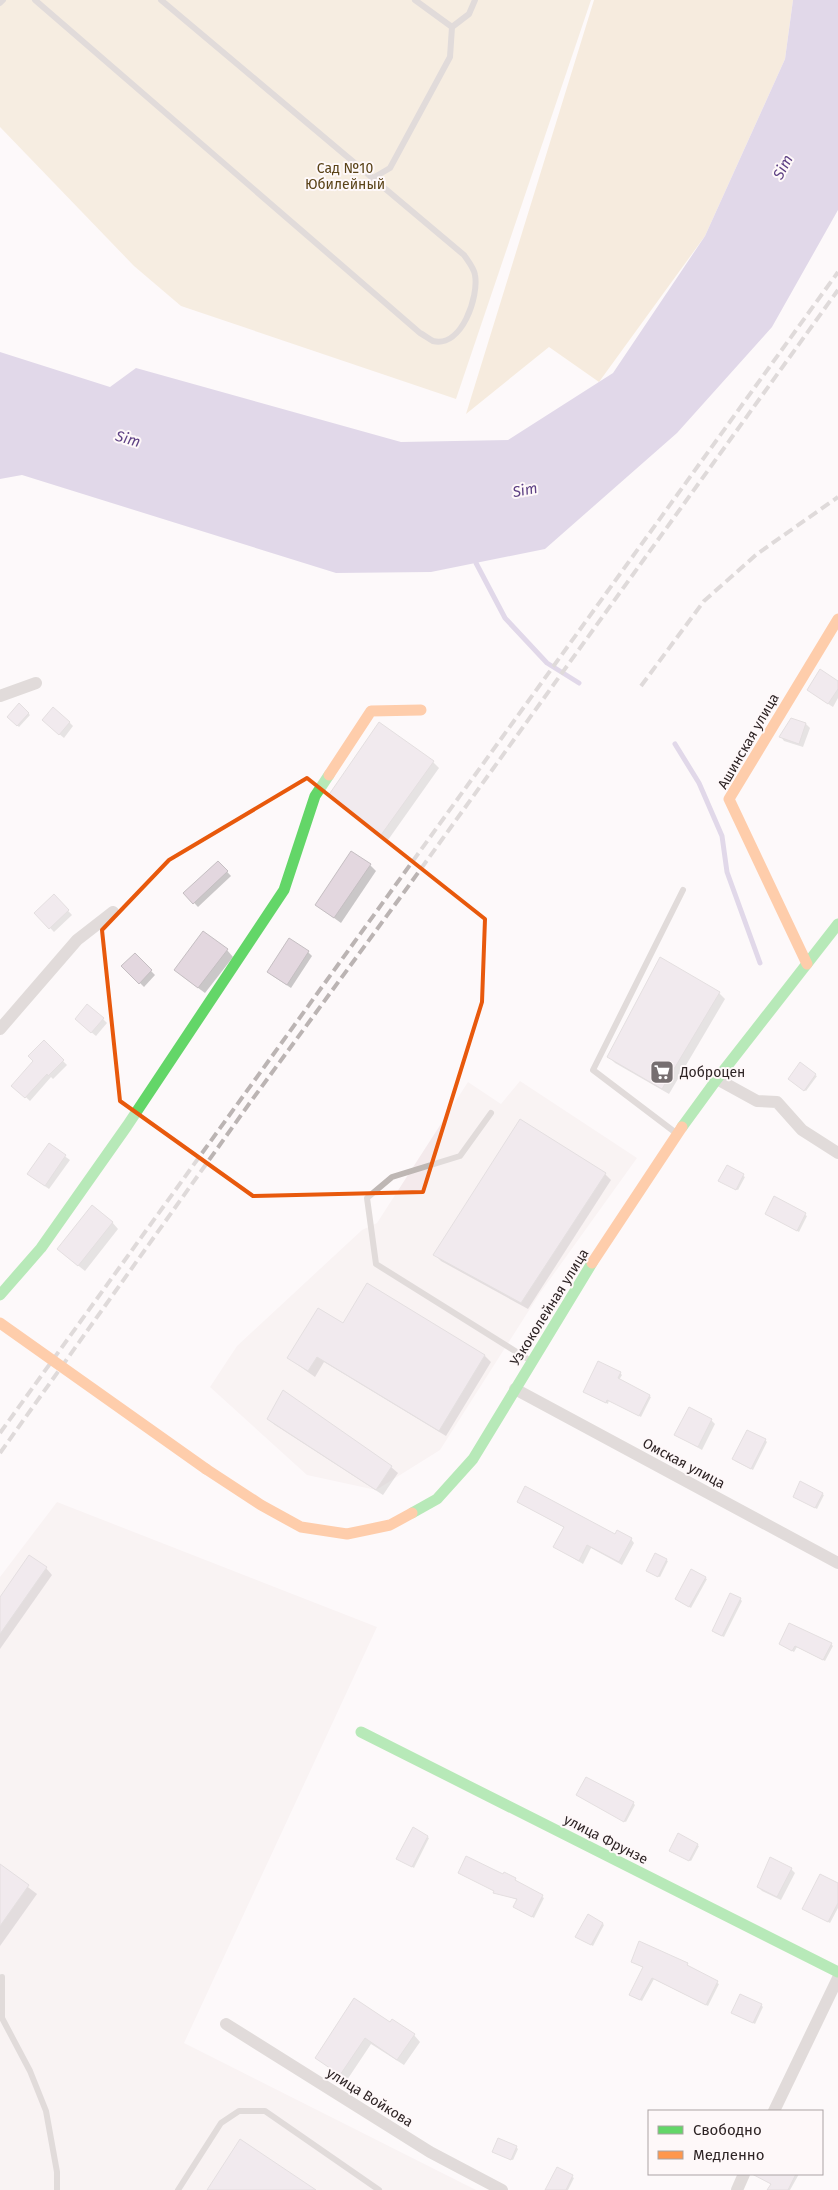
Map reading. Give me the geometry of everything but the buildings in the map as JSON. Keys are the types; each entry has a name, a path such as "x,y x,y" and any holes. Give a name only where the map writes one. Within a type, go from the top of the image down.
{"street":[{"name":"Ашинская улица","path":"807,964 729,799 838,620"},
{"path":"0,696 36,683"},
{"path":"0,1295 41,1248 127,1126 284,890 315,796 371,711 422,710"},
{"path":"0,1029 77,940 113,912"},
{"name":"Узкоколейная улица","path":"0,1323 206,1469 261,1505 301,1527 347,1534 390,1525 437,1499 473,1459 571,1296 677,1134 717,1079 838,924"},
{"path":"717,1079 757,1101 777,1102 802,1130 838,1153"},
{"name":"Омская улица","path":"515,1389 838,1563"},
{"name":"улица Фрунзе","path":"361,1732 838,1972"},
{"path":"774,2110 838,1978"},
{"name":"улица Войкова","path":"226,2024 430,2152 502,2190"},
{"path":"737,2190 744,2175"}],"lane":[{"path":"0,3 3,0"},
{"path":"35,0 420,333 434,341 450,339 461,328 472,307 477,290 475,273 464,255 161,0"},
{"path":"415,0 452,27"},
{"path":"373,178 390,168 450,57 452,27 468,14 475,0"},
{"path":"677,1134 593,1070 683,890"},
{"path":"491,1113 460,1156 392,1177 367,1198 376,1264 532,1362"},
{"path":"2,1977 2,2018 30,2071 46,2111 58,2172 58,2190"},
{"path":"178,2190 221,2123 239,2111 266,2111 379,2190"}],"highlighted area":[{"path":"307,778 485,919 482,1002 423,1192 253,1196 120,1101 102,930 169,860"}],"shaded area":[{"path":"594,0 793,0 785,59 705,236 599,382 549,347 466,414"},
{"path":"520,1081 637,1158 540,1293 440,1450 376,1490 307,1475 210,1387 237,1346 362,1230 377,1223 468,1082 501,1104"},
{"path":"57,1502 377,1627 184,2043 476,2190 0,2190 0,1577"}],"green space":[{"name":"Сад №10 Юбилейный","path":"0,0 591,0 456,399 181,306 134,266 0,127"}],"water":[{"name":"Sim","path":"793,0 838,0 838,210 772,327 677,433 545,549 431,572 336,573 22,475 0,479 0,352 110,387 136,368 401,442 508,440 613,373 705,236 785,59"}],"waterway":[{"path":"477,557 476,563 505,618 547,663 579,683"},
{"path":"675,744 699,783 722,836 727,872 760,963"}],"railway":[{"path":"0,1433 838,272"},
{"path":"0,1453 249,1104 838,290"},
{"path":"641,686 704,601 757,554 838,497"}],"traffic: fast":[{"path":"0,1295 41,1248 127,1126 284,890 315,796 329,775"},
{"path":"682,1127 838,924"},
{"path":"412,1513 437,1499 473,1459 592,1263"},
{"path":"361,1732 838,1972"}],"traffic: slow":[{"path":"807,964 729,799 838,619"},
{"path":"329,775 371,711 421,710"},
{"path":"592,1263 682,1127"},
{"path":"0,1323 206,1469"},
{"path":"206,1469 261,1505 301,1527 347,1534 390,1525 412,1513"}],"place":[{"name":"Доброцен","path":"662,1072"}]}
